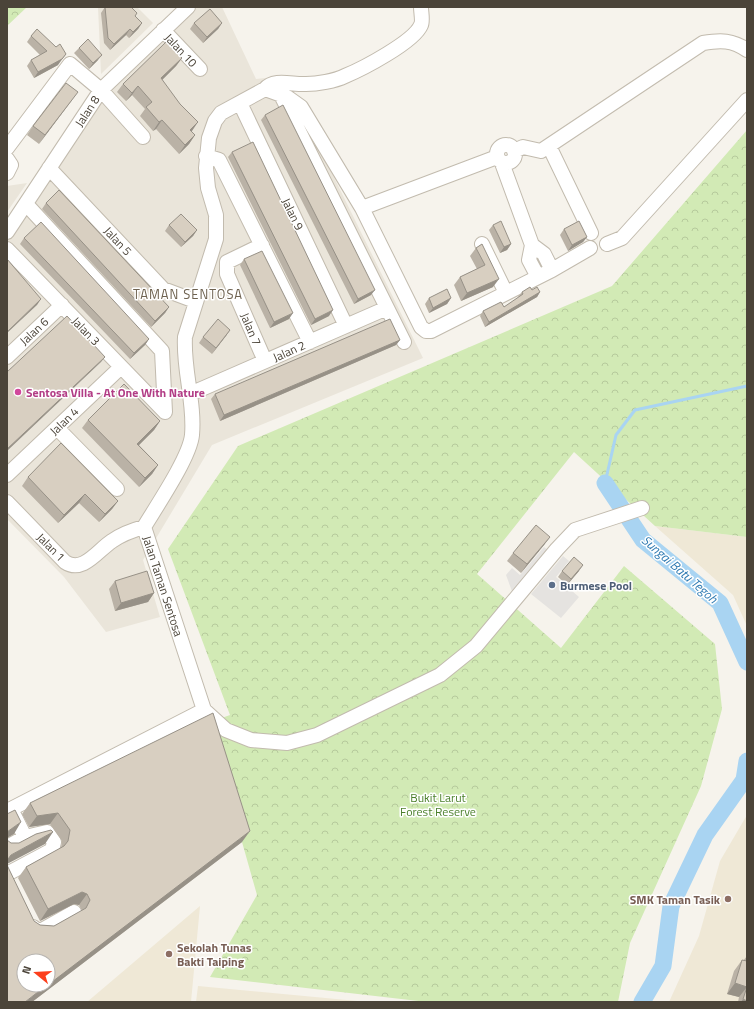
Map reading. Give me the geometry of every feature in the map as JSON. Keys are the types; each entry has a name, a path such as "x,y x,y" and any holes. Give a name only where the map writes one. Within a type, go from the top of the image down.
{"street":[{"name":"Jalan 8","path":"7,232 101,90 188,7"},
{"name":"Jalan Taman Sentosa","path":"204,710 144,527 189,446 192,424 190,394 184,352 185,337 195,301 216,239 216,215 208,188 206,156 209,138 215,121 221,113 265,89 268,85 279,83 306,84 344,77 376,60 413,36 421,24 421,7"},
{"name":"Jalan 10","path":"163,30 200,70"},
{"path":"362,208 499,160 508,163 512,160 514,151 523,147 541,151 703,43 717,40 736,43 747,50"},
{"path":"7,148 70,64 101,90 143,137"},
{"path":"265,89 280,93 294,100 302,107 362,208 424,330 431,331 552,270 590,248"},
{"path":"280,93 404,342"},
{"path":"607,244 622,238 747,100"},
{"name":"Jalan 9","path":"240,103 346,326"},
{"path":"550,146 591,233"},
{"path":"206,156 219,160 310,342"},
{"path":"7,159 11,165 7,173"},
{"path":"499,160 532,245 530,260 538,277"},
{"name":"Jalan 5","path":"49,168 164,289 195,301"},
{"name":"Jalan 3","path":"7,249 164,412 162,351 26,204"},
{"path":"597,231 603,233 607,237 607,244 604,249 598,251 590,248 588,239 591,233 597,231"},
{"path":"482,244 506,293"},
{"name":"Jalan 7","path":"262,245 227,262 227,274 265,361"},
{"path":"532,245 544,254 552,270"},
{"name":"Jalan 6","path":"7,357 62,305"},
{"name":"Jalan 2","path":"190,394 387,308"},
{"name":"Jalan 4","path":"7,475 121,367"},
{"path":"57,428 117,489"},
{"name":"Jalan 1","path":"7,502 65,562 71,566 78,566 90,560 113,540 144,527"},
{"path":"25,837 9,810 204,710 226,730 251,740 288,744 317,735 440,675 476,646 557,549 575,530 642,508"},
{"path":"7,847 25,837 47,832 54,842 52,850 7,874 14,888"},
{"path":"27,915 34,928 42,930 74,912"}],"shaded area":[{"path":"98,7 137,7 153,23 101,74"},
{"path":"197,7 222,7 256,79 284,76 423,358 212,445 143,560 160,617 106,632 64,577 7,519 7,242 111,89"},
{"path":"27,183 7,212 7,186"},
{"path":"655,526 747,537 747,626 733,595"},
{"name":"Burmese Pool","path":"544,547 549,551 513,594 506,575 512,568 520,575"},
{"name":"Burmese Pool","path":"563,556 569,561 556,577 579,597 561,618 531,594"},
{"name":"SMK Taman Tasik","path":"747,815 747,1002 669,1002 699,936 720,861"},
{"name":"Sekolah Tunas Bakti Taiping","path":"200,906 191,1002 87,1002"},
{"path":"198,986 368,1002 196,1002"}],"green space":[{"path":"7,7 27,7 7,26"},
{"name":"Bukit Larut Forest Reserve","path":"747,130 747,537 655,526 574,452 477,574 561,648 624,566 715,644 722,709 701,786 630,943 618,1002 427,1002 210,977 257,895 205,724 230,715 168,549 238,446 612,286"}],"building":[{"path":"105,7 131,7 137,13 135,16 142,23 133,32 130,29 114,44 108,38"},
{"path":"210,9 222,23 207,37 194,23"},
{"path":"37,29 56,47 60,44 66,54 62,59 38,72 31,60 47,51 31,36"},
{"path":"88,39 102,55 93,63 79,48"},
{"path":"166,42 182,58 161,78 180,104 198,122 190,130 195,135 185,145 162,120 159,122 146,107 152,102 138,86 132,93 123,84"},
{"path":"66,83 78,92 45,135 33,126"},
{"path":"283,105 375,290 358,299 265,115"},
{"path":"253,142 333,310 315,319 232,152"},
{"path":"59,190 169,307 155,321 46,203"},
{"path":"181,214 197,230 185,242 169,225"},
{"path":"501,221 511,244 504,247 493,225"},
{"path":"579,221 587,237 572,245 564,229"},
{"path":"41,222 149,339 134,353 24,238"},
{"path":"482,244 499,279 467,293 460,277 485,265 476,248"},
{"path":"262,251 293,313 274,322 244,259"},
{"path":"7,259 41,299 7,332"},
{"path":"530,287 532,290 537,287 540,292 489,322 483,311 501,302 504,307 523,294 522,292"},
{"path":"447,289 451,298 433,308 429,298"},
{"path":"67,316 105,357 7,449 7,372"},
{"path":"218,319 230,330 216,348 203,337"},
{"path":"390,319 400,340 224,415 215,394"},
{"path":"124,384 160,421 137,444 158,465 145,478 88,420"},
{"path":"61,443 118,501 105,514 85,494 64,515 28,477"},
{"path":"536,525 550,537 527,564 513,553"},
{"path":"574,557 583,565 571,579 562,571"},
{"path":"147,571 154,593 121,603 115,581"},
{"path":"213,713 250,831 56,979 56,953 16,953 16,993 37,993 25,1002 7,1002 7,865 34,921 40,925 54,926 86,908 90,900 87,894 82,892 48,909 26,867 64,846 68,841 70,830 58,813 37,816 30,803"},
{"path":"15,810 21,822 7,832 7,814"},
{"path":"51,830 53,832 11,855 7,861 7,840 11,843 19,843 36,834"},
{"path":"742,960 747,961 747,987 735,983"},
{"path":"747,987 747,1001 743,999"}],"waterway":[{"name":"Sungai Batu Tegoh","path":"605,483 616,435 635,410 747,386"},
{"name":"Sungai Batu Tegoh","path":"605,483 643,540 720,603 747,662"},
{"name":"Sungai Batu Tegoh","path":"642,1002 663,966 671,906 705,835 744,780 747,761"}],"place":[{"name":"Sentosa Villa - At One With Nature","path":"18,392"},
{"name":"Burmese Pool","path":"552,585"},
{"name":"SMK Taman Tasik","path":"728,899"},
{"name":"Sekolah Tunas Bakti Taiping","path":"169,954"}],"district":[{"name":"TAMAN SENTOSA","path":"188,294"}]}
